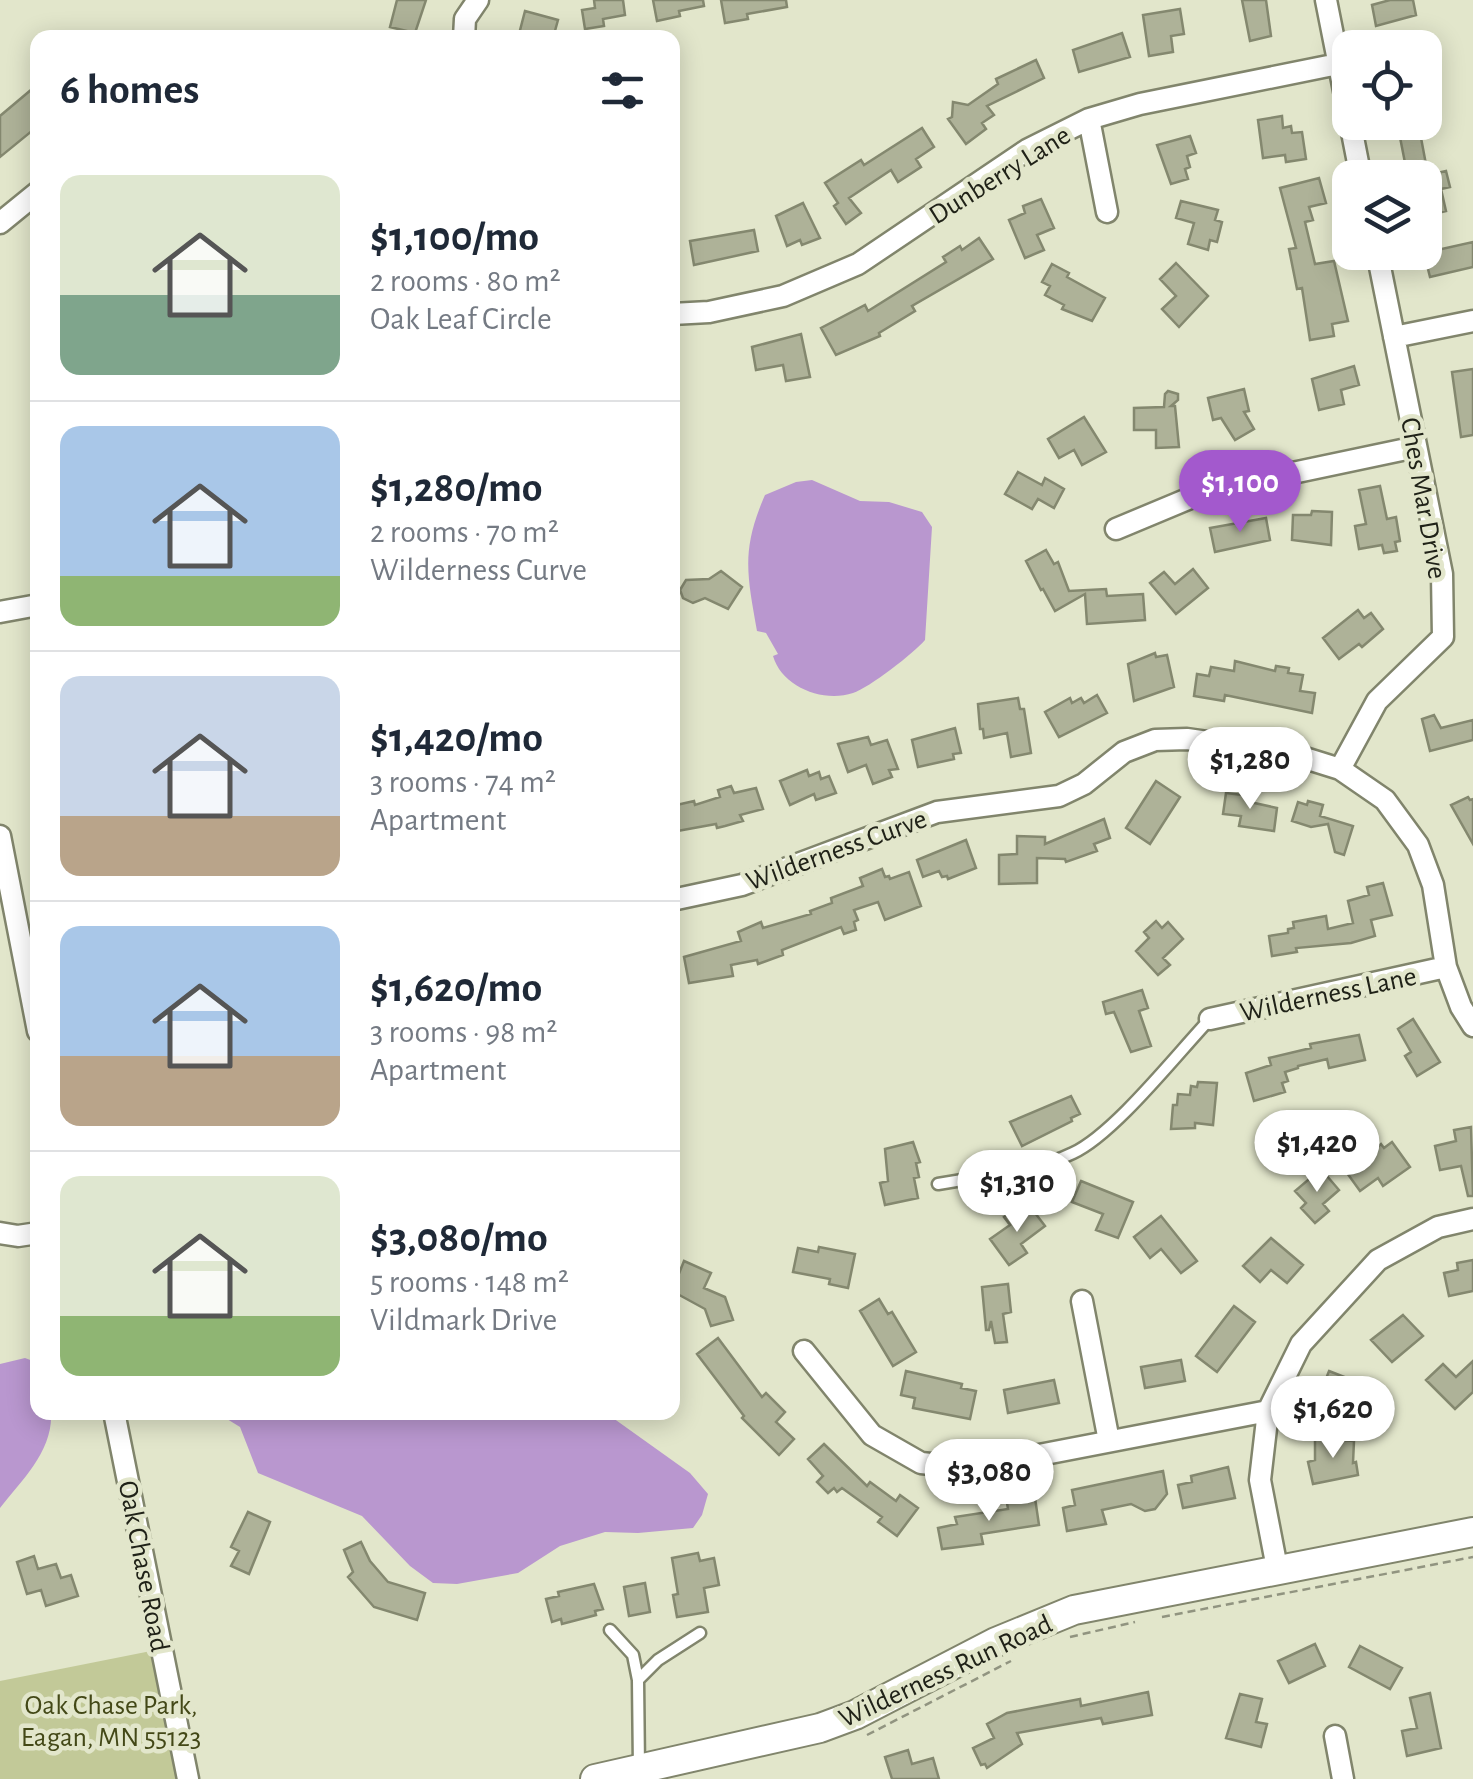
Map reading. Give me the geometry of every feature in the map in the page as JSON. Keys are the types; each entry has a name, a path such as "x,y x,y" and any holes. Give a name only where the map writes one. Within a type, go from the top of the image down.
{"street":[{"path":"465,30 466,19 478,0"},
{"path":"1326,0 1332,32"},
{"name":"Dunberry Lane","path":"680,314 709,312 782,296 858,264 1027,150 1089,120 1140,104 1332,65"},
{"path":"1089,120 1107,212"},
{"path":"0,224 30,199"},
{"name":"Ches Mar Drive","path":"1340,769 1377,701 1443,637 1442,574 1380,270"},
{"path":"1394,337 1473,321"},
{"path":"1116,528 1207,491 1416,447"},
{"path":"0,612 30,607"},
{"name":"Wilderness Curve","path":"680,898 742,885 937,812 1059,796 1084,784 1124,752 1155,740 1187,738 1274,752 1340,769 1385,800 1418,846 1432,885 1446,967 1473,1026"},
{"path":"0,836 30,991"},
{"name":"Wilderness Lane","path":"1210,1019 1446,967"},
{"path":"1277,1568 1260,1480 1268,1412 1301,1344 1378,1260 1438,1228 1473,1220"},
{"path":"0,1234 30,1234"},
{"path":"1082,1301 1109,1442"},
{"path":"804,1350 872,1436 921,1463 972,1468 1268,1412"},
{"name":"Oak Chase Road","path":"116,1420 188,1779"},
{"name":"Wilderness Run Road","path":"595,1779 820,1728 855,1715 996,1642 1074,1610 1473,1532"},
{"path":"1335,1736 1344,1779"}],"lane":[{"path":"938,1184 1039,1166 1075,1153 1107,1130 1210,1019"},
{"path":"610,1630 633,1655 638,1680 639,1769"},
{"path":"638,1680 658,1660 700,1633"}],"path":[{"path":"1154,1618 1473,1557"},
{"path":"1060,1640 1135,1622"},
{"path":"858,1739 1021,1656"}],"green space":[{"name":"Oak Chase Park, Eagan, MN 55123","path":"161,1649 188,1779 0,1779 0,1681"}],"shaded area":[{"path":"812,480 860,501 889,502 922,512 932,527 925,640 869,684 841,696 805,690 785,676 766,633 757,631 751,593 749,547 765,495"},
{"path":"30,1360 30,1420 50,1420 42,1452 0,1508 0,1364"},
{"path":"229,1420 616,1420 690,1473 708,1494 693,1528 605,1532 560,1546 518,1573 457,1584 433,1583 410,1566 362,1516 258,1473 240,1427"}],"building":[{"path":"397,0 426,0 416,30 390,27"},
{"path":"594,0 623,0 625,15 603,19 604,26 585,29 582,10 595,8"},
{"path":"653,0 703,0 704,6 657,21"},
{"path":"721,0 786,0 787,7 747,14 748,19 725,23"},
{"path":"1242,0 1266,0 1271,36 1250,41"},
{"path":"1413,0 1416,15 1376,26 1372,5"},
{"path":"1180,9 1184,34 1171,36 1173,52 1149,56 1143,15"},
{"path":"525,11 558,20 555,30 520,30"},
{"path":"1122,33 1130,57 1079,72 1073,50"},
{"path":"1036,60 1044,78 987,106 994,115 982,123 986,129 966,144 948,119 952,117 953,102 968,105 998,84 996,79"},
{"path":"30,91 30,133 0,157 0,116"},
{"path":"1282,116 1283,128 1291,126 1292,133 1302,132 1306,159 1286,162 1285,155 1263,158 1258,120"},
{"path":"922,128 934,147 916,159 921,167 898,182 891,170 849,198 861,213 846,224 825,183 861,160 864,165"},
{"path":"1190,136 1196,153 1187,156 1188,179 1171,184 1157,145"},
{"path":"1401,140 1421,140 1425,160 1404,160"},
{"path":"1446,171 1450,187 1442,189 1442,172"},
{"path":"1319,178 1326,203 1309,207 1313,220 1305,222 1315,264 1332,261 1332,270 1336,270 1348,321 1332,324 1334,336 1310,340 1302,288 1297,289 1289,249 1296,248 1280,188"},
{"path":"1041,199 1054,228 1037,235 1044,250 1025,258 1009,220 1025,213 1023,206"},
{"path":"1181,201 1218,210 1215,220 1222,222 1217,242 1210,240 1208,250 1188,244 1194,223 1176,218"},
{"path":"803,203 820,238 787,246 776,216"},
{"path":"754,230 758,251 694,265 690,241"},
{"path":"979,238 993,259 912,306 915,311 879,333 880,336 836,355 821,328 865,305 868,311 946,262 943,257"},
{"path":"1473,242 1473,267 1430,277 1428,270 1442,270 1442,249"},
{"path":"1176,263 1208,296 1179,327 1162,309 1176,296 1160,279"},
{"path":"1052,264 1105,298 1092,321 1062,309 1064,305 1045,295 1050,286 1042,282"},
{"path":"801,334 810,377 786,381 783,365 756,370 752,347"},
{"path":"1354,366 1359,385 1341,390 1344,404 1319,410 1312,379"},
{"path":"1473,369 1473,435 1461,437 1452,372"},
{"path":"1244,389 1249,411 1244,412 1254,429 1235,440 1221,418 1213,420 1208,398"},
{"path":"1168,391 1178,394 1178,400 1171,406 1175,406 1179,447 1156,448 1156,430 1134,430 1134,408 1164,407"},
{"path":"1084,417 1106,452 1082,465 1074,450 1059,458 1048,439"},
{"path":"1018,472 1042,485 1045,478 1064,489 1054,508 1038,499 1032,509 1005,494"},
{"path":"1380,486 1387,519 1396,517 1400,541 1395,542 1397,551 1384,553 1382,545 1359,549 1355,526 1366,524 1359,490"},
{"path":"1312,511 1332,512 1331,545 1292,540 1293,515 1311,515"},
{"path":"1266,518 1270,540 1215,552 1210,528"},
{"path":"1046,550 1054,564 1058,562 1069,591 1106,589 1107,596 1143,594 1145,620 1087,624 1085,594 1055,611 1026,561"},
{"path":"1193,569 1208,588 1176,614 1150,583 1164,572 1175,584"},
{"path":"721,571 742,587 728,609 705,598 693,603 683,598 680,590 686,580 709,579"},
{"path":"1358,610 1364,618 1371,613 1383,629 1362,647 1359,644 1339,659 1323,638"},
{"path":"1155,653 1156,657 1167,655 1174,687 1134,701 1128,664"},
{"path":"1235,661 1275,671 1276,666 1289,668 1288,673 1303,675 1300,691 1315,693 1312,713 1225,695 1224,701 1194,696 1197,674 1209,676 1211,667 1234,671"},
{"path":"1097,695 1107,713 1059,737 1045,712 1070,698 1072,703 1081,698 1084,703"},
{"path":"1018,698 1020,709 1024,709 1031,753 1011,757 1007,733 984,738 978,704"},
{"path":"1434,715 1441,728 1473,720 1473,740 1430,751 1422,719"},
{"path":"955,728 961,753 953,754 954,759 918,767 912,740"},
{"path":"868,737 871,745 887,740 898,769 889,770 892,777 873,784 866,765 848,772 838,744"},
{"path":"807,770 809,776 819,772 821,779 829,776 836,793 816,800 814,794 790,805 780,781"},
{"path":"1156,781 1180,797 1150,844 1126,828"},
{"path":"731,786 734,793 756,788 763,809 740,815 743,821 725,826 680,831 680,804 694,801 695,805 720,797 718,790"},
{"path":"1226,793 1251,796 1250,802 1277,808 1274,831 1239,826 1241,816 1223,814"},
{"path":"1468,797 1473,799 1473,844 1451,805"},
{"path":"1308,801 1323,805 1320,816 1353,826 1344,855 1335,852 1328,824 1311,827 1292,821 1298,802 1307,805"},
{"path":"1104,819 1110,838 1094,844 1097,851 1066,862 1037,858 1037,883 999,884 999,855 1017,854 1017,836 1045,837 1045,844"},
{"path":"966,840 976,868 948,879 939,871 923,877 917,860"},
{"path":"882,869 890,879 909,872 921,906 885,920 878,902 854,910 856,930 844,934 841,927 782,950 783,955 758,964 757,960 731,965 733,976 689,983 684,957 741,941 738,932 761,922 763,928 811,914 810,911 832,903 831,898 863,886 860,878"},
{"path":"1383,883 1392,915 1371,920 1375,936 1351,943 1296,948 1297,952 1272,956 1269,936 1288,933 1288,929 1294,928 1293,922 1326,916 1328,929 1353,923 1348,901 1369,895 1367,887"},
{"path":"1156,921 1162,928 1168,922 1183,939 1163,958 1170,965 1158,975 1136,951 1149,938 1144,932"},
{"path":"1142,990 1148,1008 1139,1011 1151,1046 1131,1052 1114,1012 1106,1014 1103,1002"},
{"path":"1413,1019 1440,1062 1417,1076 1405,1056 1411,1052 1398,1029"},
{"path":"1359,1035 1365,1060 1329,1068 1327,1059 1298,1066 1285,1072 1285,1092 1254,1101 1246,1073 1271,1065 1269,1058 1311,1048 1310,1044"},
{"path":"1198,1082 1217,1083 1213,1125 1195,1123 1195,1128 1171,1129 1178,1094 1190,1095 1191,1086 1197,1087"},
{"path":"1071,1096 1080,1114 1022,1146 1010,1122"},
{"path":"1471,1127 1473,1196 1468,1196 1461,1166 1440,1170 1435,1146 1456,1141 1454,1130"},
{"path":"913,1142 920,1162 916,1163 919,1177 914,1178 918,1198 885,1205 880,1183 888,1181 885,1149"},
{"path":"1392,1142 1410,1167 1383,1186 1378,1178 1360,1191 1347,1173 1381,1144 1384,1148"},
{"path":"1321,1169 1339,1190 1323,1204 1329,1211 1315,1223 1301,1208 1306,1203 1295,1191"},
{"path":"1081,1181 1133,1202 1118,1238 1096,1230 1103,1214 1072,1202"},
{"path":"1017,1208 1023,1216 1032,1209 1045,1226 1021,1244 1027,1253 1009,1265 990,1239 1010,1225 1004,1217"},
{"path":"1161,1216 1197,1261 1181,1273 1161,1249 1150,1258 1134,1237"},
{"path":"1271,1238 1303,1265 1287,1283 1271,1270 1260,1282 1243,1266"},
{"path":"819,1247 855,1254 848,1288 829,1284 830,1279 793,1272 798,1248 818,1252"},
{"path":"1473,1260 1473,1291 1449,1296 1444,1273 1458,1270 1457,1263"},
{"path":"684,1261 711,1273 704,1288 725,1297 733,1320 711,1326 705,1309 680,1295"},
{"path":"1008,1284 1011,1312 1003,1314 1007,1342 995,1343 991,1321 986,1330 982,1287"},
{"path":"879,1299 888,1314 892,1312 916,1352 893,1366 860,1311"},
{"path":"1234,1306 1255,1322 1217,1372 1196,1356"},
{"path":"1403,1315 1423,1336 1392,1362 1371,1340"},
{"path":"718,1338 762,1397 766,1393 785,1412 776,1422 794,1439 779,1455 742,1418 697,1354"},
{"path":"1181,1360 1185,1381 1145,1388 1141,1367"},
{"path":"1473,1361 1473,1392 1455,1409 1426,1380 1443,1364 1456,1377"},
{"path":"906,1371 976,1391 970,1419 913,1408 915,1398 901,1395"},
{"path":"1329,1371 1352,1380 1343,1403 1329,1415 1314,1409"},
{"path":"1054,1380 1059,1403 1008,1413 1004,1390"},
{"path":"1315,1438 1354,1441 1353,1463 1356,1462 1358,1475 1313,1484 1308,1462 1315,1460"},
{"path":"824,1444 867,1486 870,1482 896,1501 900,1495 918,1508 897,1536 878,1522 882,1517 842,1488 828,1493 817,1482 823,1476 808,1459"},
{"path":"1228,1467 1235,1498 1183,1508 1178,1485 1192,1482 1191,1476"},
{"path":"1163,1471 1167,1494 1155,1509 1145,1511 1131,1504 1102,1510 1106,1524 1067,1531 1063,1508 1075,1505 1072,1490"},
{"path":"1035,1498 1039,1525 981,1534 983,1544 942,1549 938,1528 957,1524 955,1517 1008,1509 1007,1503"},
{"path":"248,1512 270,1522 249,1574 231,1566 239,1551 231,1547"},
{"path":"361,1542 370,1561 388,1582 425,1593 417,1620 374,1607 348,1577 353,1572 344,1550"},
{"path":"698,1553 700,1561 714,1558 719,1585 704,1588 708,1612 677,1617 672,1558"},
{"path":"34,1556 38,1569 56,1564 61,1578 71,1575 78,1596 46,1606 41,1590 27,1594 17,1562"},
{"path":"645,1583 650,1612 629,1616 624,1587"},
{"path":"594,1584 603,1609 595,1611 596,1615 562,1624 561,1619 552,1622 546,1599 559,1596 558,1592"},
{"path":"1315,1644 1325,1666 1289,1683 1278,1661"},
{"path":"1360,1646 1402,1668 1390,1689 1349,1667"},
{"path":"1148,1692 1152,1715 1103,1724 1101,1718 1017,1733 1022,1744 987,1768 981,1765 973,1748 994,1738 987,1724 1007,1713 1080,1699 1081,1706"},
{"path":"1430,1693 1441,1748 1407,1756 1402,1731 1417,1728 1410,1698"},
{"path":"1240,1694 1262,1699 1256,1722 1267,1724 1261,1747 1226,1738"},
{"path":"908,1750 912,1764 933,1758 939,1779 892,1779 885,1757"}]}
